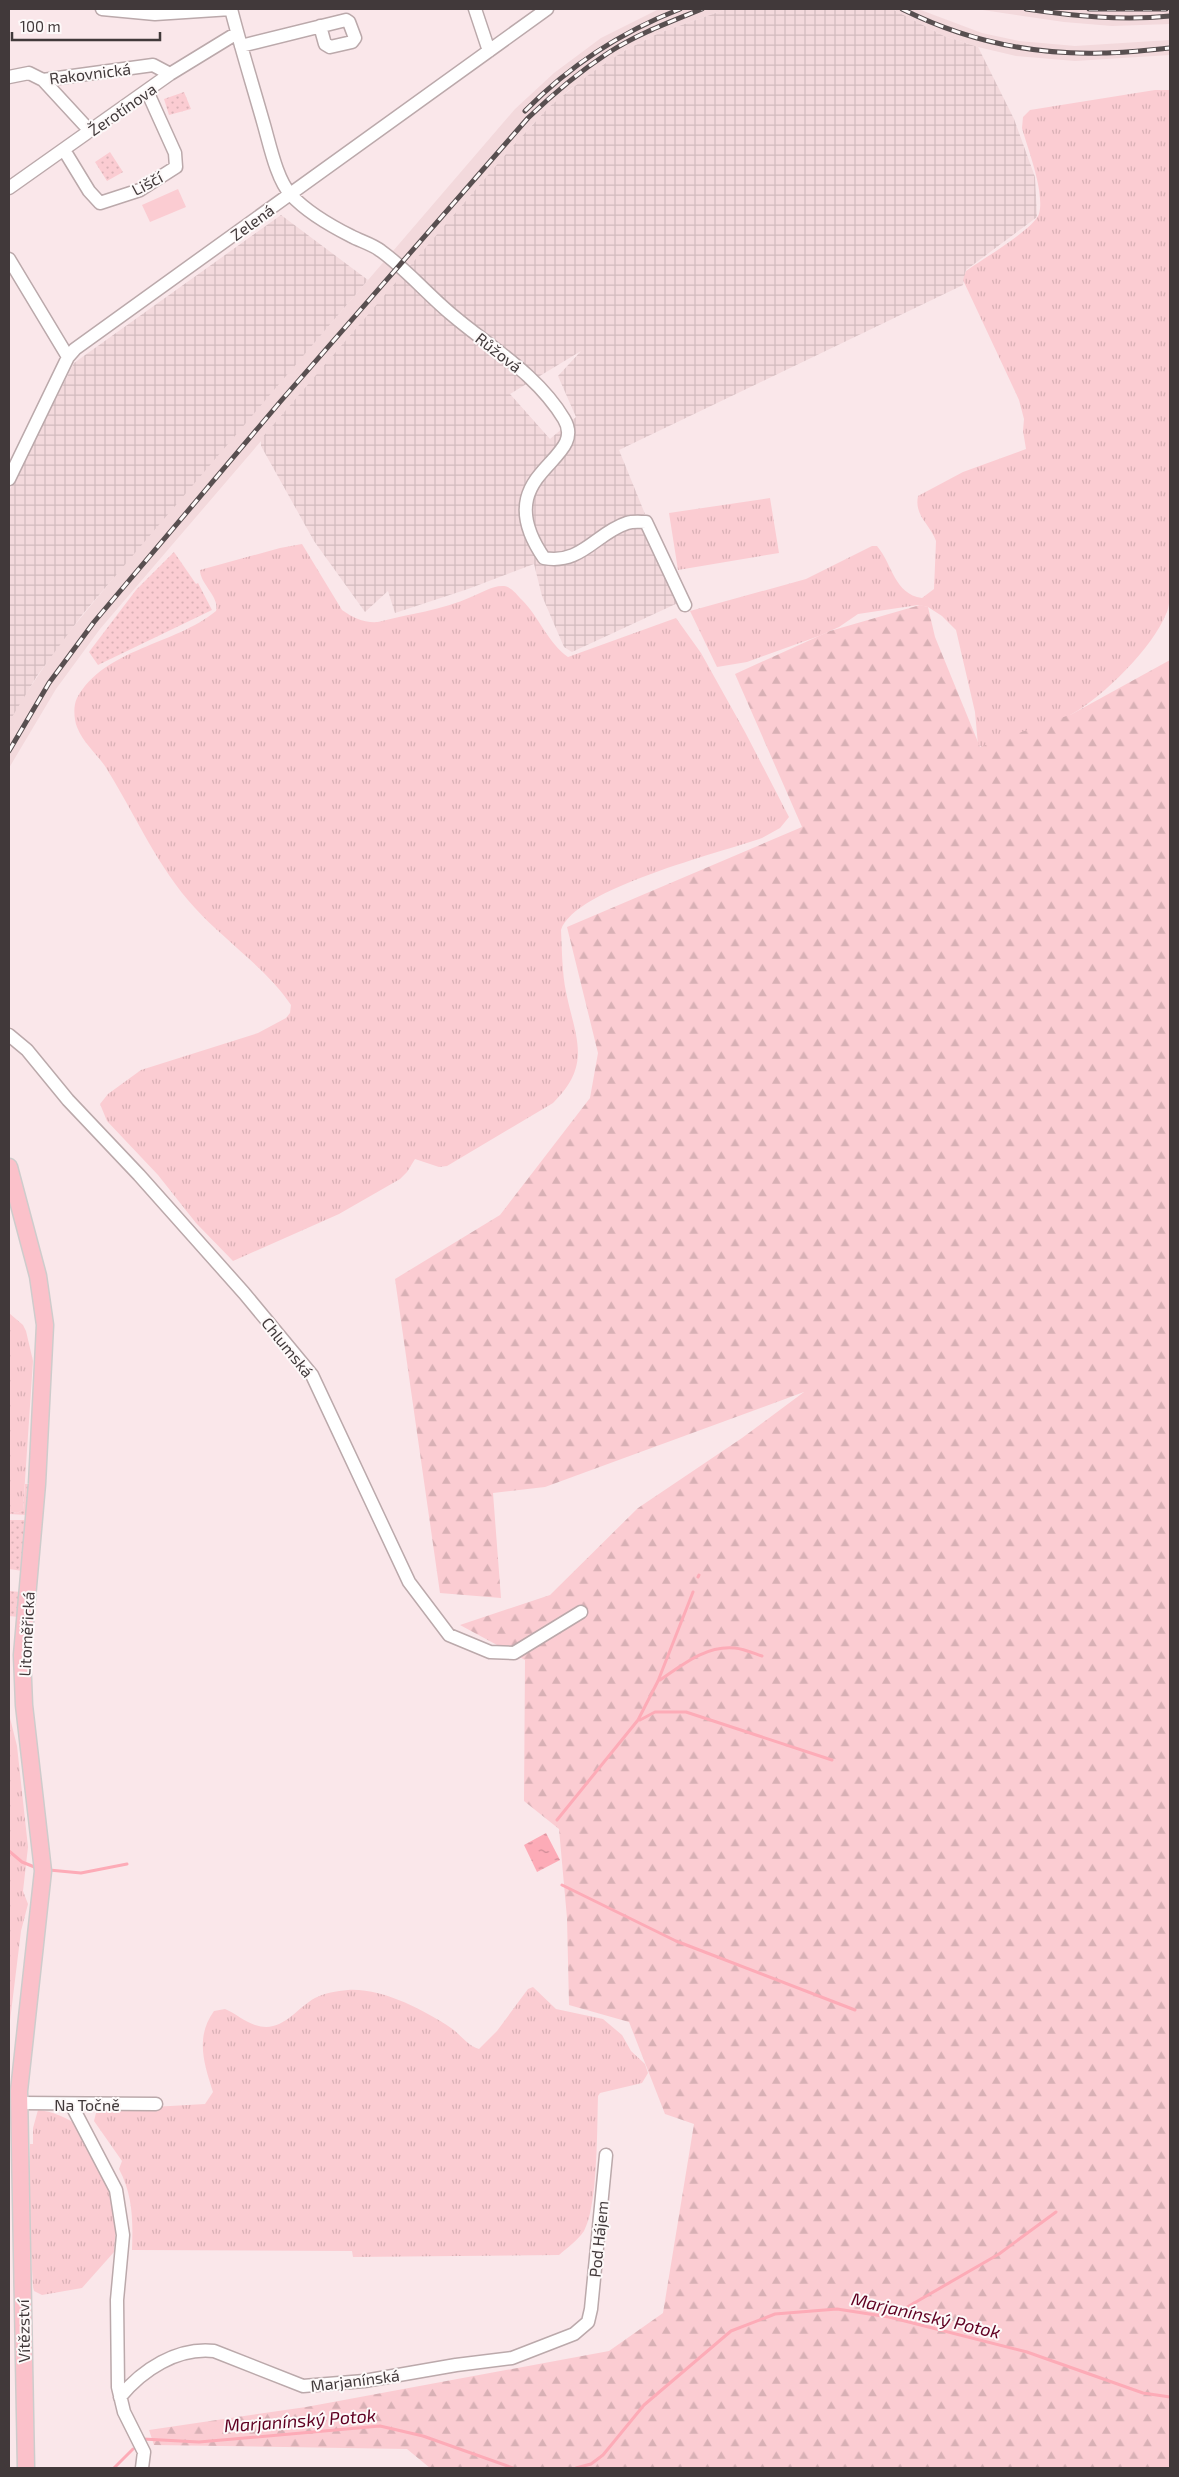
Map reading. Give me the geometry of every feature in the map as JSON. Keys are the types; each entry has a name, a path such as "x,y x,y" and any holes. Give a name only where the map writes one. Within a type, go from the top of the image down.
{"main road":[{"name":"Litoměřická","path":"9,1167 38,1276 46,1325 37,1484 22,1655 24,1705 43,1867 19,2103"},
{"name":"Vítězství","path":"19,2103 26,2468"}],"street":[{"path":"102,9 155,14 231,9"},
{"name":"Růžová","path":"231,9 277,167 291,195 332,226 381,250 452,315 534,379 565,420 569,433 563,450 531,484 525,499 524,514 527,527 532,540 544,558 557,560 583,551 619,526 629,522 646,522 685,605"},
{"path":"475,9 489,50"},
{"name":"Zelená","path":"9,479 68,357 75,349 547,9"},
{"path":"241,46 320,26"},
{"name":"Žerotínova","path":"9,188 170,74 237,32"},
{"name":"Rakovnická","path":"9,77 29,73 43,80 153,65 170,74"},
{"path":"43,80 90,131"},
{"name":"Liščí","path":"64,150 89,191 100,203 140,190 176,167 175,153 147,91"},
{"path":"9,259 68,357"},
{"name":"Chlumská","path":"9,1035 27,1050 68,1100 139,1175 244,1293 312,1375 409,1582 448,1634 490,1652 514,1653 581,1612"},
{"name":"Na Točně","path":"19,2103 156,2104"},
{"path":"71,2104 116,2190 123,2235 117,2300 120,2397 124,2412 144,2452 142,2468"},
{"name":"Pod Hájem","path":"588,2322 606,2155"},
{"name":"Marjanínská","path":"120,2397 132,2382 162,2361 203,2350 214,2351 302,2386 364,2381 456,2365 512,2358 574,2334 588,2322"}],"shaded area":[{"path":"659,9 727,9 659,33 624,51 569,90 532,125 100,629 56,689 9,768 9,722 17,707 60,643 143,542 515,109 554,73 601,38"},
{"path":"727,9 892,9 944,36 978,47 1014,119 1035,177 1037,217 966,270 963,285 619,450 645,514 639,517 680,602 572,652 564,647 542,596 534,564 468,589 395,613 388,591 365,612 314,541 261,446 261,439 513,146 549,107 591,73 624,51 659,33","holes":["581,351 558,376 576,417 550,439 510,394"]},
{"path":"892,9 918,9 982,33 1019,41 1075,46 1170,40 1170,55 1075,61 1016,56 944,36"},
{"path":"976,9 1170,9 1170,24 1112,26 1064,22"},
{"path":"281,215 368,280 82,615 37,676 9,722 9,491 74,363"}],"green space":[{"path":"1155,90 1170,90 1170,595 1167,612 1160,627 1139,656 1112,684 1072,714 1039,728 982,747 978,745 975,712 956,630 942,616 928,607 918,605 858,614 839,627 819,636 747,662 717,667 690,611 806,579 872,546 877,546 895,578 905,591 922,598 934,589 936,541 920,515 917,503 918,496 963,472 1026,449 1023,431 1024,419 1019,400 963,280 966,271 1018,236 1028,228 1039,214 1040,194 1022,128 1023,117 1030,110"},
{"path":"184,92 191,109 169,115 164,99"},
{"path":"110,152 123,172 107,181 95,162"},
{"path":"178,189 186,207 150,222 142,205"},
{"path":"770,498 779,553 678,570 669,513"},
{"path":"302,544 342,610 363,621 378,622 437,609 491,588 504,586 512,590 522,600 555,645 568,657 676,618 701,653 789,817 780,828 762,838 620,886 592,900 572,915 561,930 562,961 566,992 578,1050 577,1063 573,1076 553,1103 447,1166 439,1167 415,1159 400,1179 339,1214 233,1261 196,1223 158,1175 107,1121 100,1104 108,1094 141,1070 258,1033 286,1018 290,1013 291,1005 258,967 195,908 170,876 108,771 80,733 75,720 74,709 77,698 89,681 105,668 122,657 181,632 216,611 215,601 203,580 200,570 280,548"},
{"path":"174,552 196,584 198,583 212,610 98,665 89,652 136,590"},
{"path":"920,605 928,607 935,637 980,747 1072,714 1170,660 1170,2468 430,2468 407,2449 154,2445 149,2430 306,2407 609,2351 663,2313 694,2124 665,2114 629,2022 569,2005 567,1918 559,1829 524,1801 525,1660 460,1625 550,1595 638,1508 742,1438 804,1392 545,1487 493,1493 501,1598 440,1593 395,1279 500,1215 590,1098 598,1053 567,927 802,827 735,674 830,631"},
{"path":"9,1313 23,1325 26,1331 33,1361 23,1510 17,1513 12,1512 9,1508"},
{"path":"25,1484 29,1484 27,1515 9,1514 9,1508 12,1512 17,1513 23,1510"},
{"path":"9,1520 24,1520 27,1525 23,1571 9,1569"},
{"path":"9,1591 21,1592 19,1617 9,1616"},
{"path":"9,1714 17,1746 28,1847 23,1891 28,1904 21,1931 9,2029"},
{"path":"533,1987 556,2009 603,2019 622,2035 631,2051 645,2064 648,2073 642,2083 600,2093 598,2096 596,2166 589,2220 582,2234 559,2255 353,2257 352,2251 132,2250 130,2198 119,2169 122,2161 94,2121 96,2113 100,2110 205,2104 213,2092 204,2061 203,2041 208,2021 214,2011 225,2009 255,2025 273,2026 288,2019 319,1996 339,1991 361,1990 388,1996 428,2014 479,2049 497,2031 528,1989"},
{"path":"38,2110 54,2113 66,2118 76,2124 83,2132 110,2182 114,2198 115,2217 114,2252 82,2288 42,2295 34,2291 33,2287 29,2215 30,2144 33,2144 33,2128"}],"water":[{"path":"546,1833 560,1860 537,1872 524,1845"}],"waterway":[{"path":"557,1820 638,1720 658,1681 693,1592"},
{"path":"660,1680 695,1657 714,1650 735,1648 762,1656"},
{"path":"640,1720 655,1712 686,1712 832,1760"},
{"path":"9,1851 22,1862 37,1868"},
{"path":"49,1870 81,1873 127,1864"},
{"path":"562,1885 676,1941 855,2010"},
{"path":"890,2317 999,2254 1056,2212"},
{"name":"Marjanínský Potok","path":"576,2468 591,2464 603,2455 644,2405 731,2331 775,2314 837,2309 889,2317 1027,2352 1143,2393 1170,2397"},
{"name":"Marjanínský Potok","path":"143,2439 199,2442 380,2426 423,2436 513,2468"},
{"name":"Marjanínský Potok","path":"114,2468 133,2449"}],"railway":[{"path":"525,111 542,94 597,51 637,28 680,9"},
{"path":"9,751 49,683 94,622 280,402 528,118 566,84 619,46 642,34 702,9"},
{"path":"902,9 926,20 974,37 1025,48 1076,53 1128,52 1170,48"},
{"path":"1026,9 1098,17 1170,16"},
{"path":"1089,9 1166,9"}]}
